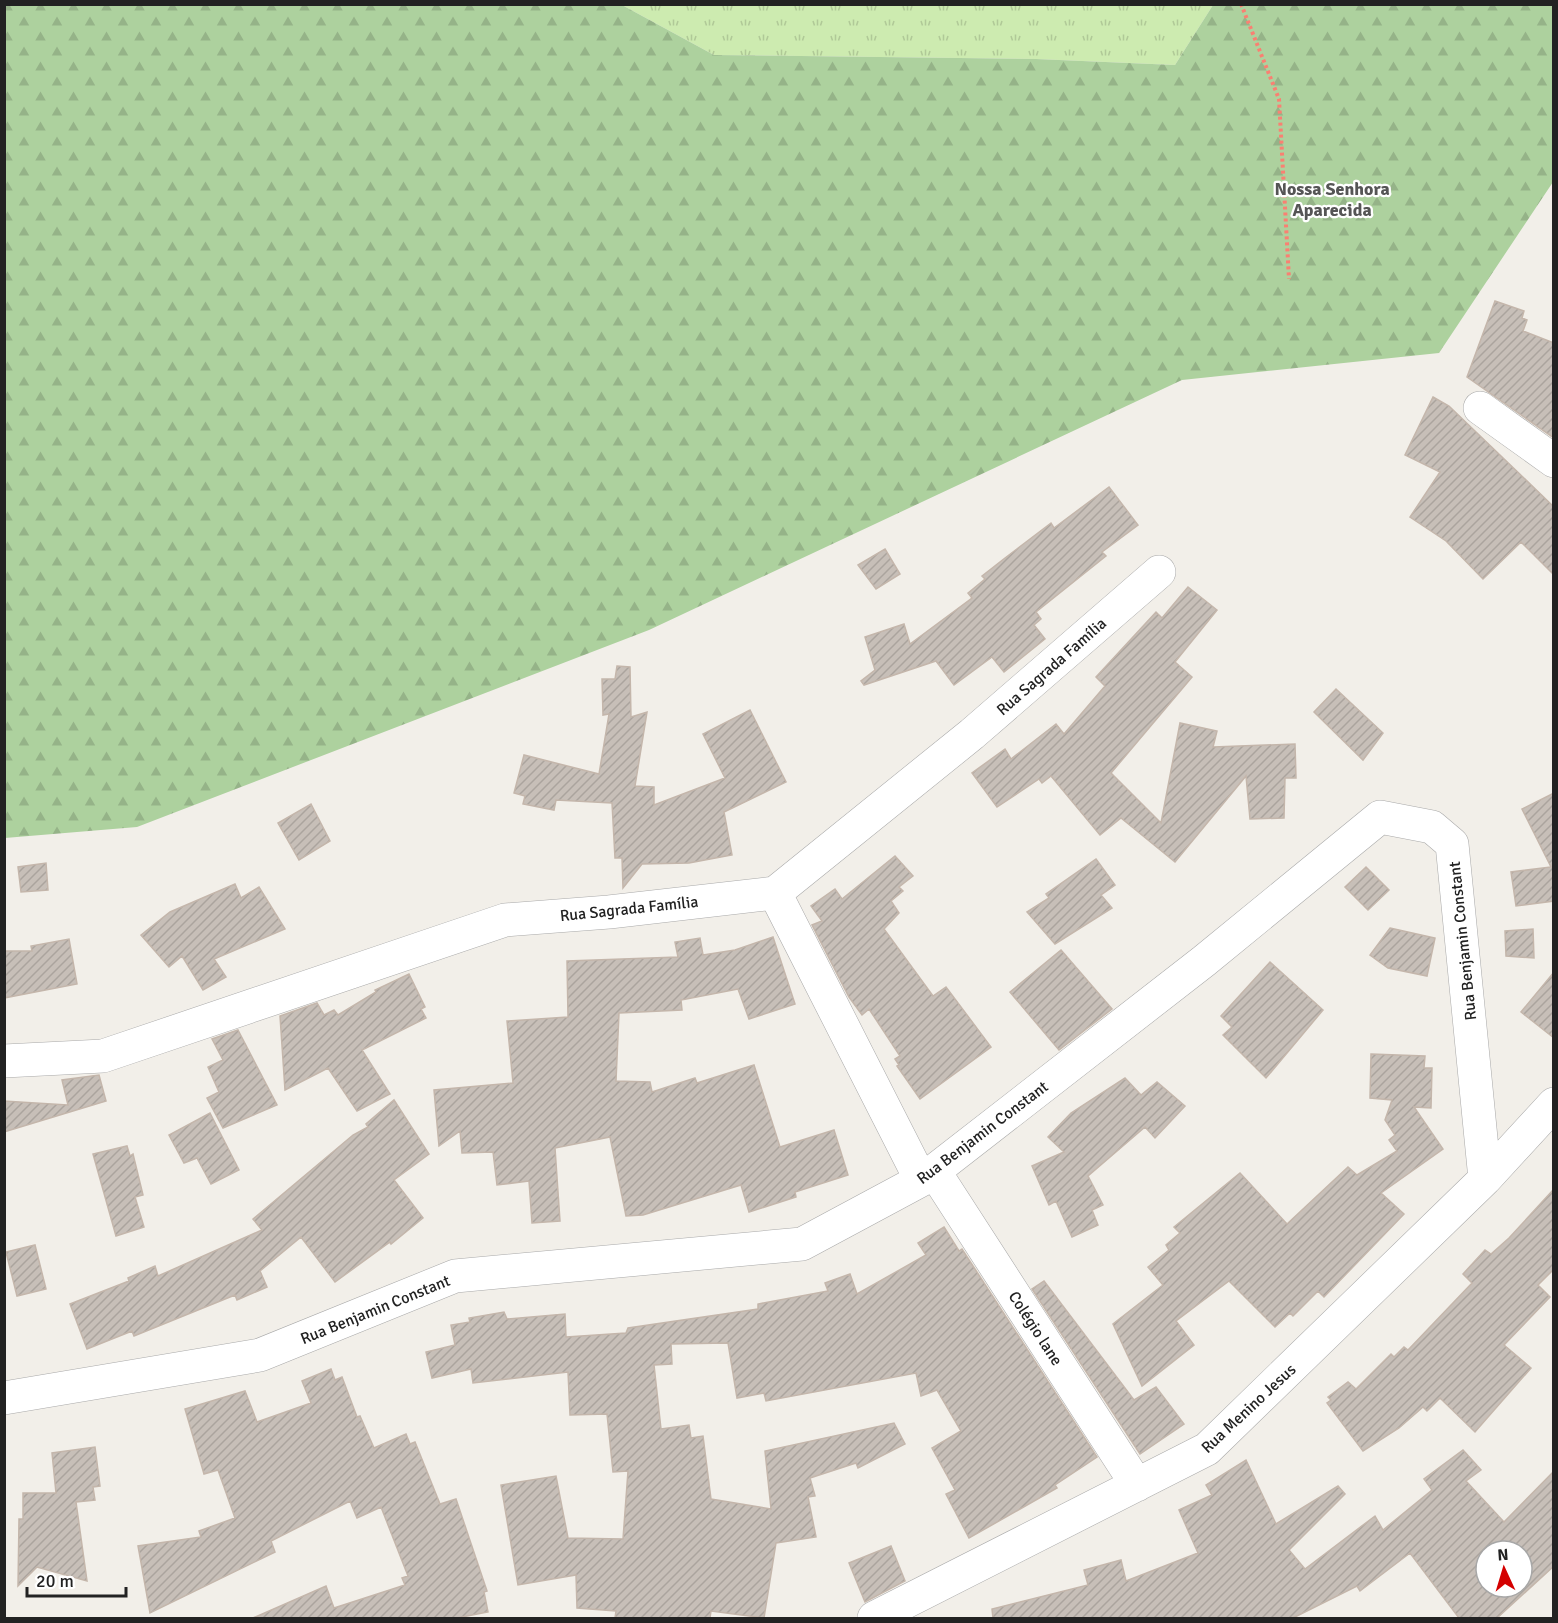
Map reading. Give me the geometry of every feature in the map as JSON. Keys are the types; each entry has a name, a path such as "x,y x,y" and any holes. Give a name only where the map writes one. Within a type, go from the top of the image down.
{"street":[{"path":"1480,408 1554,461"},
{"name":"Rua Sagrada Família","path":"4,1061 104,1056 506,920 609,912 775,893 972,734 1159,572"},
{"name":"Rua Benjamin Constant","path":"4,1398 260,1355 455,1276 802,1244 927,1176 1204,961 1380,817 1432,827 1452,844 1485,1179"},
{"name":"Colégio lane","path":"775,893 927,1176 1137,1485"},
{"name":"Rua Menino Jesus","path":"874,1618 1207,1449 1485,1179 1554,1104"}],"path":[{"path":"1241,4 1279,99 1289,279"}],"green space":[{"path":"5,4 622,5 714,55 1036,59 1175,65 1213,5 1553,5 1553,182 1439,353 1182,380 649,630 137,827 5,838"},
{"path":"622,5 1213,5 1175,65 1036,59 714,55"}],"building":[{"path":"1495,301 1524,311 1522,318 1527,320 1523,331 1554,343 1554,438 1467,377"},
{"path":"1433,397 1449,406 1554,507 1554,575 1521,542 1483,579 1446,541 1410,517 1440,472 1405,455"},
{"path":"1109,487 1138,525 1102,552 1106,556 1036,612 1041,619 1034,625 1045,639 1004,672 992,657 954,685 936,661 864,685 861,681 875,670 865,637 904,624 910,644 972,598 968,593 985,579 982,576 1051,523 1054,528"},
{"path":"885,549 900,574 876,589 858,565"},
{"path":"1188,587 1217,610 1175,662 1192,677 1111,773 1161,823 1180,723 1217,731 1213,747 1295,744 1296,778 1285,778 1284,818 1250,819 1246,776 1175,862 1121,818 1100,835 1051,776 1042,783 1039,779 997,807 972,773 1005,749 1011,759 1056,724 1064,734 1105,686 1096,677 1156,612 1162,618"},
{"path":"617,666 630,667 631,717 647,712 635,786 654,787 654,805 725,778 703,734 750,710 786,782 724,812 732,855 689,863 642,864 623,888 622,858 615,858 612,803 556,800 554,810 523,804 525,796 514,793 524,755 599,774 609,714 603,715 602,679 615,679"},
{"path":"1336,689 1383,733 1363,760 1314,712"},
{"path":"1554,793 1554,901 1516,906 1511,872 1551,867 1522,809"},
{"path":"311,804 330,841 299,860 278,823"},
{"path":"895,856 913,876 899,887 903,891 891,901 899,913 884,929 933,996 946,987 991,1047 920,1099 897,1066 899,1065 895,1059 900,1056 869,1009 862,1015 849,997 812,925 822,921 811,906 835,889 842,899"},
{"path":"1096,859 1115,885 1101,895 1112,908 1055,944 1027,912 1049,898 1046,894"},
{"path":"46,863 48,890 21,892 18,867"},
{"path":"1366,867 1389,890 1368,910 1345,887"},
{"path":"235,884 241,898 259,887 285,929 214,959 226,977 203,990 182,956 169,967 141,935 170,912"},
{"path":"1390,928 1435,938 1427,976 1388,968 1370,955"},
{"path":"1533,929 1534,958 1506,956 1505,931"},
{"path":"773,937 795,1004 749,1019 738,989 681,1000 682,1010 619,1013 616,1081 650,1082 652,1092 695,1078 697,1083 754,1065 780,1147 834,1130 848,1175 795,1192 796,1197 749,1212 741,1185 643,1215 626,1216 610,1137 555,1148 560,1221 532,1223 529,1181 497,1185 493,1152 462,1153 460,1131 439,1146 434,1090 513,1083 507,1021 568,1017 567,961 678,957 675,942 700,938 703,955 735,950"},
{"path":"69,939 77,984 4,998 4,951 32,951 31,946"},
{"path":"1061,950 1112,1009 1059,1050 1010,992"},
{"path":"1270,962 1323,1010 1266,1078 1223,1035 1232,1027 1221,1016"},
{"path":"1554,972 1554,1038 1521,1012"},
{"path":"409,974 425,1007 421,1009 426,1018 362,1050 390,1094 357,1111 328,1068 285,1090 280,1016 317,1003 324,1015 334,1010 338,1015 376,992 375,990"},
{"path":"238,1030 277,1105 223,1128 207,1098 219,1092 208,1067 223,1060 212,1039"},
{"path":"1371,1054 1425,1056 1424,1068 1432,1068 1431,1108 1414,1107 1443,1149 1381,1193 1404,1214 1324,1297 1318,1291 1293,1316 1290,1313 1275,1327 1229,1281 1176,1321 1194,1345 1142,1386 1113,1324 1163,1285 1148,1267 1169,1250 1166,1245 1180,1233 1174,1227 1240,1173 1287,1224 1348,1167 1357,1175 1397,1151 1389,1140 1395,1135 1385,1120 1392,1100 1370,1098"},
{"path":"99,1075 106,1101 4,1132 4,1101 68,1105 62,1080"},
{"path":"1125,1078 1141,1095 1157,1082 1185,1106 1155,1138 1145,1127 1088,1176 1103,1205 1092,1210 1098,1225 1072,1237 1056,1201 1049,1205 1032,1166 1064,1152 1048,1137 1071,1113"},
{"path":"394,1100 429,1154 394,1180 423,1218 391,1244 390,1242 335,1282 301,1237 260,1271 267,1287 237,1300 235,1295 134,1336 132,1331 87,1349 70,1304 129,1281 128,1278 155,1266 158,1276 262,1230 253,1219 353,1135 368,1127 366,1124"},
{"path":"210,1113 239,1170 211,1184 197,1158 184,1163 169,1135"},
{"path":"127,1146 130,1156 133,1154 143,1195 135,1197 144,1227 116,1236 93,1154"},
{"path":"1554,1189 1554,1269 1538,1285 1550,1297 1504,1345 1531,1368 1475,1432 1440,1398 1427,1411 1423,1407 1399,1428 1363,1451 1327,1403 1331,1400 1328,1397 1348,1382 1356,1389 1391,1354 1394,1357 1404,1347 1408,1350 1472,1283 1463,1274 1485,1250 1491,1254 1509,1238"},
{"path":"944,1227 959,1251 962,1249 1097,1457 1055,1485 1057,1488 969,1538 946,1494 955,1490 932,1448 961,1431 937,1390 921,1396 916,1373 766,1401 764,1393 737,1398 728,1343 671,1344 672,1364 654,1365 661,1429 689,1425 691,1438 703,1436 711,1499 771,1509 765,1451 894,1423 905,1444 858,1468 856,1463 810,1478 815,1496 808,1497 816,1537 776,1543 764,1618 711,1611 710,1618 615,1618 616,1611 577,1608 576,1575 518,1585 501,1485 556,1476 568,1538 623,1539 628,1471 613,1472 607,1414 570,1415 568,1372 473,1383 471,1369 432,1378 426,1352 455,1345 451,1325 470,1322 469,1318 504,1312 507,1319 565,1314 566,1337 626,1333 628,1328 758,1309 758,1304 828,1291 825,1283 850,1274 857,1294 926,1255 918,1243"},
{"path":"35,1245 46,1289 17,1296 6,1252"},
{"path":"1044,1281 1134,1400 1156,1387 1184,1424 1140,1454 1032,1289"},
{"path":"331,1369 335,1380 342,1377 357,1417 360,1416 374,1448 406,1434 410,1444 415,1442 440,1504 456,1499 487,1591 484,1592 488,1612 457,1618 253,1618 326,1586 334,1608 405,1585 402,1578 408,1576 381,1507 357,1518 350,1501 271,1541 275,1552 150,1613 138,1546 201,1537 199,1531 235,1518 218,1470 204,1474 185,1409 245,1391 257,1422 311,1403 302,1381"},
{"path":"95,1447 100,1486 93,1487 95,1500 76,1502 87,1581 37,1567 18,1586 19,1519 23,1519 23,1493 56,1493 52,1453"},
{"path":"1463,1450 1481,1470 1466,1481 1504,1522 1554,1471 1554,1566 1534,1584 1534,1539 1474,1539 1474,1599 1518,1599 1497,1618 1459,1618 1410,1553 1360,1591 1357,1586 1293,1618 993,1618 992,1609 1088,1585 1084,1570 1121,1560 1126,1581 1198,1553 1179,1510 1212,1495 1206,1485 1246,1460 1276,1524 1338,1486 1345,1494 1289,1550 1305,1569 1375,1516 1383,1530 1432,1490 1424,1479"},
{"path":"891,1546 905,1581 865,1602 849,1563"}],"district":[{"name":"Nossa Senhora Aparecida","path":"1332,199"}]}
